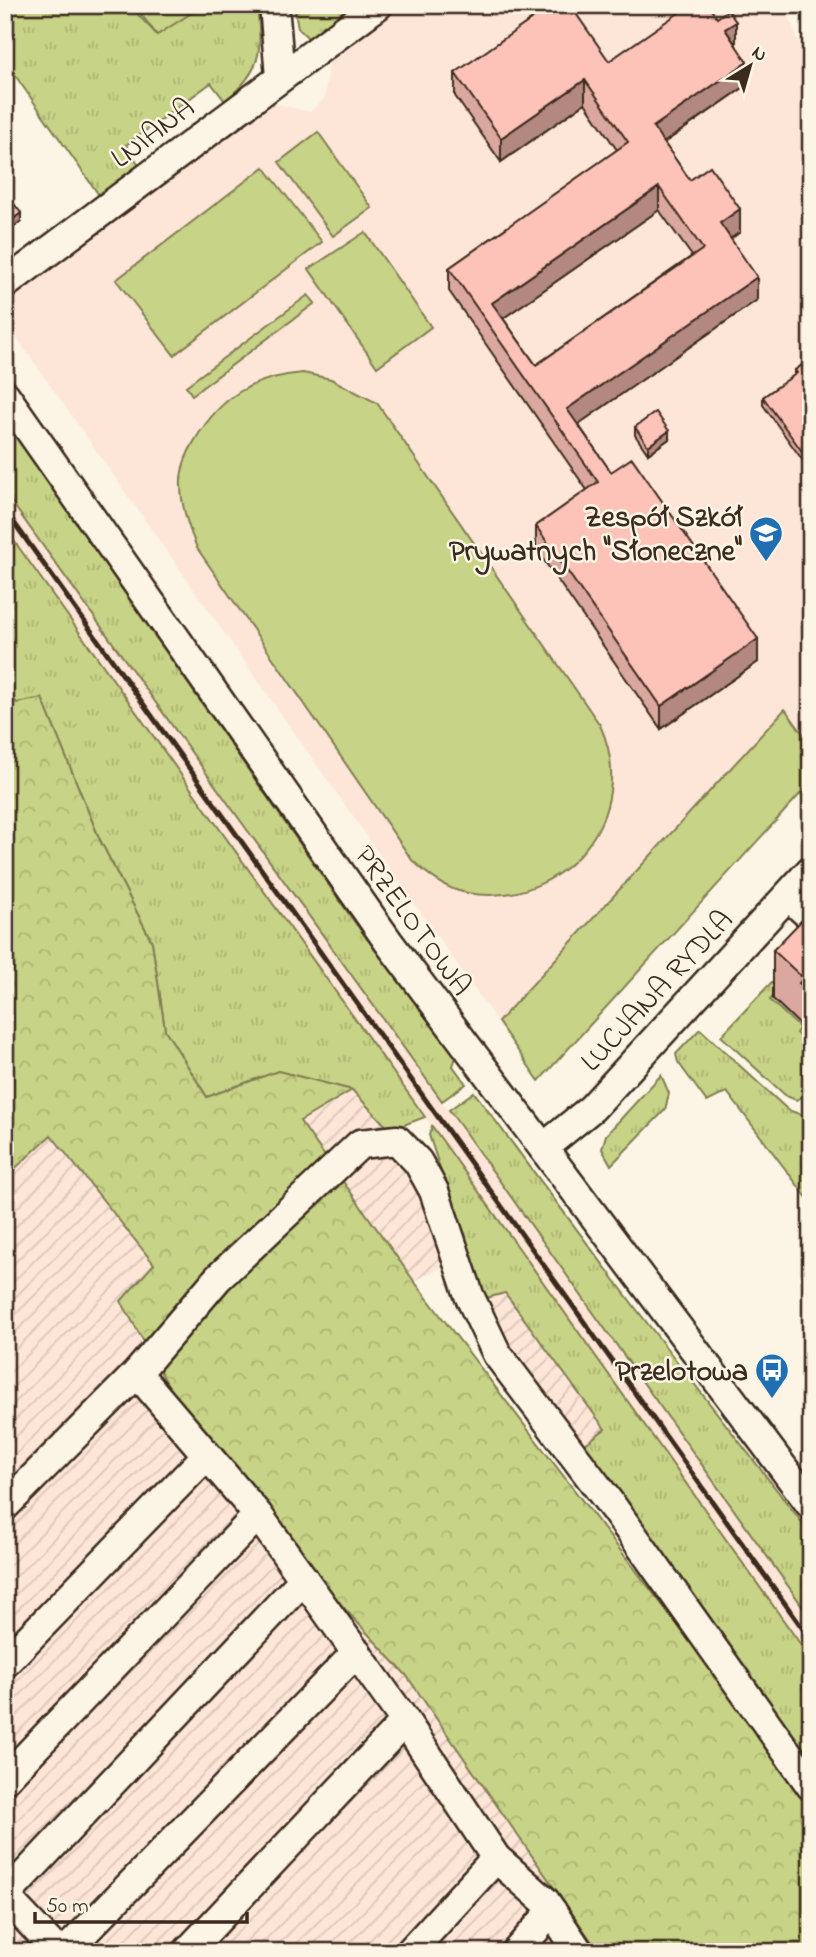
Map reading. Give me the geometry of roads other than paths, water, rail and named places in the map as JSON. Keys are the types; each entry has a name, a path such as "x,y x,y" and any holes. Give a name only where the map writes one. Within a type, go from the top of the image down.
{"street":[{"path":"274,5 280,77"},
{"name":"LNIANA","path":"5,284 378,5"},
{"name":"PRZELOTOWA","path":"5,395 358,901 811,1505"},
{"name":"LUCJANA RYDLA","path":"543,1148 592,1108 811,870"},
{"path":"789,897 811,917"},
{"path":"5,1506 137,1373 218,1278 360,1144 397,1140 418,1162 434,1191 469,1295 497,1354 615,1510 811,1786"},
{"path":"137,1373 258,1515 405,1721 496,1858 545,1901 579,1952"},
{"path":"5,1663 207,1455"},
{"path":"5,1779 258,1515"},
{"path":"58,1952 5,1896 304,1579"},
{"path":"65,1952 356,1652"},
{"path":"187,1952 405,1721"},
{"path":"410,1952 496,1858"},
{"path":"516,1952 552,1911"}],"railway":[{"path":"5,510 811,1640"}],"place":[{"name":"Zespół Szkół Prywatnych \"Słoneczne\"","path":"766,563"},
{"name":"Przelotowa","path":"772,1400"}]}
